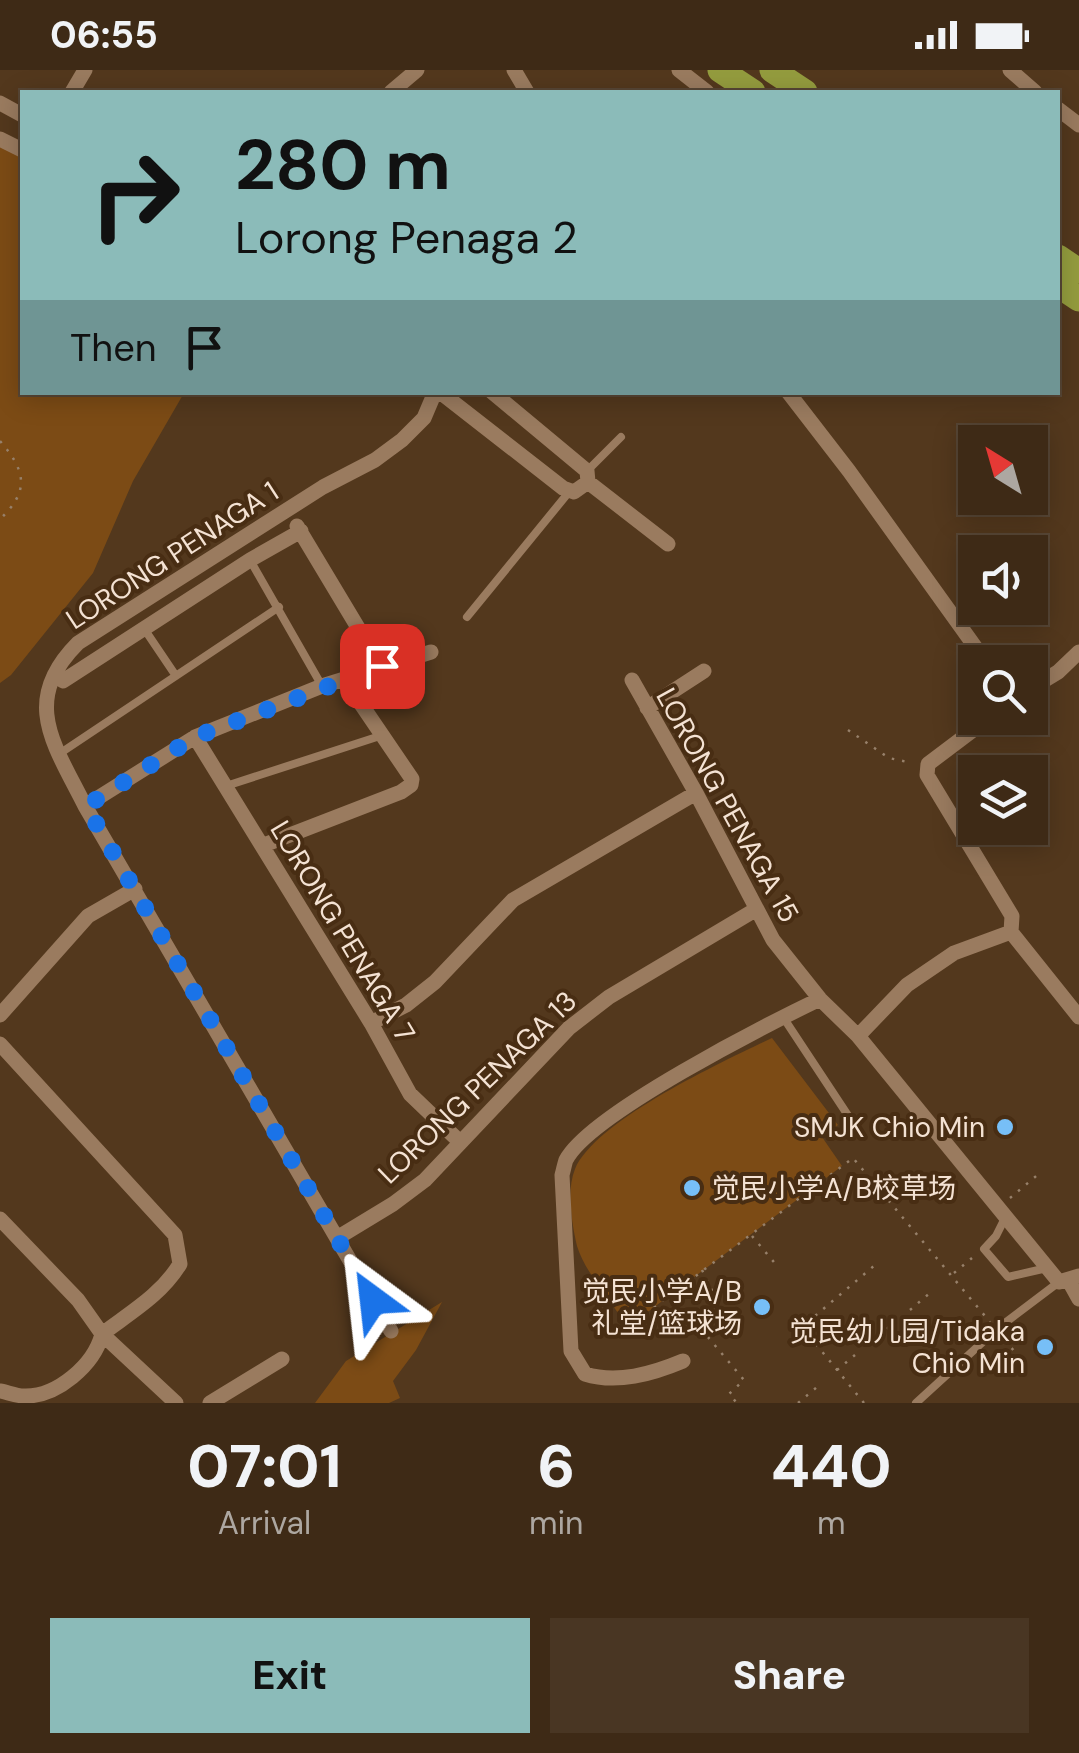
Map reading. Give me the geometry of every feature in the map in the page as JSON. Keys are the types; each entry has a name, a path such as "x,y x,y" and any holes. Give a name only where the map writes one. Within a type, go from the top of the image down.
{"main road":[{"path":"720,70 751,90"},
{"path":"772,70 797,90"}],"street":[{"path":"394,90 417,70"},
{"path":"679,70 704,90"},
{"path":"1010,70 1033,90"},
{"name":"LORONG PENAGA 1","path":"391,1331 86,806 59,754 48,722 46,697 58,663 101,627 287,510 375,460 424,418 436,395"},
{"path":"441,395 570,492 588,476"},
{"path":"495,395 668,544"},
{"path":"790,395 974,645"},
{"path":"287,510 382,666"},
{"path":"63,681 300,531"},
{"path":"86,806 195,737 322,686 431,652"},
{"path":"1048,678 1079,652"},
{"path":"647,708 704,671"},
{"path":"264,844 411,785 412,780 344,679"},
{"name":"LORONG PENAGA 15","path":"632,680 773,940 1005,1209 1047,1268 1069,1280 1079,1299"},
{"path":"967,735 928,764 928,782 1012,916 1011,932 1079,1016"},
{"name":"LORONG PENAGA 7","path":"195,737 264,844 410,1094 459,1140"},
{"path":"371,1023 406,1005 435,982 513,900 696,793"},
{"path":"0,1015 88,916 135,889"},
{"name":"LORONG PENAGA 13","path":"336,1238 424,1180 569,1028 609,998 755,910"},
{"path":"858,1036 907,986 954,953 1011,932"},
{"path":"683,1361 657,1372 604,1380 585,1374 571,1351 562,1174 565,1160 601,1124 635,1101 820,999"},
{"path":"0,1044 175,1235 180,1264 162,1289 102,1334 87,1362 56,1387 24,1396 0,1390"},
{"path":"0,1220 78,1300 102,1334 176,1403"},
{"path":"210,1403 282,1358"}],"lane":[{"path":"588,476 621,437"},
{"path":"467,617 570,492"},
{"path":"250,560 322,686"},
{"path":"59,754 279,607"},
{"path":"144,629 176,676"},
{"path":"226,786 383,735"},
{"path":"782,1018 850,1120"},
{"path":"1005,1209 996,1236 984,1249 1008,1278 1047,1268"},
{"path":"916,1403 997,1330 1069,1280"}],"path":[{"path":"0,442 18,464 22,477 13,505 0,520"},
{"path":"848,730 889,758 928,764"},
{"path":"637,1320 852,1158 1014,1351"},
{"path":"1005,1209 1041,1172"},
{"path":"750,1235 778,1268"},
{"path":"952,1275 972,1258"},
{"path":"864,1403 802,1327 875,1264"},
{"path":"702,1270 723,1313 702,1330 744,1380 729,1394 737,1403"},
{"path":"910,1310 931,1292"},
{"path":"870,1343 894,1324"},
{"path":"837,1370 855,1356"},
{"path":"798,1403 818,1386"}],"shaded area":[{"path":"0,139 20,149 20,395 183,395 133,481 93,573 11,675 0,683"},
{"name":"觉民小学A/B校草场","path":"772,1038 838,1125 822,1137 842,1166 637,1320 622,1319 577,1246 570,1197 575,1169 587,1150 633,1112"},
{"path":"442,1302 416,1350 393,1381 400,1398 389,1403 315,1403 346,1361"}],"place":[{"name":"SMJK Chio Min","path":"1005,1127"},
{"name":"觉民小学A/B校草场","path":"692,1188"},
{"name":"觉民小学A/B 礼堂/篮球场","path":"762,1307"},
{"name":"觉民幼儿园/Tidaka Chio Min","path":"1045,1347"}],"route":[{"path":"373,1300 86,806 195,737 382,666"}]}
